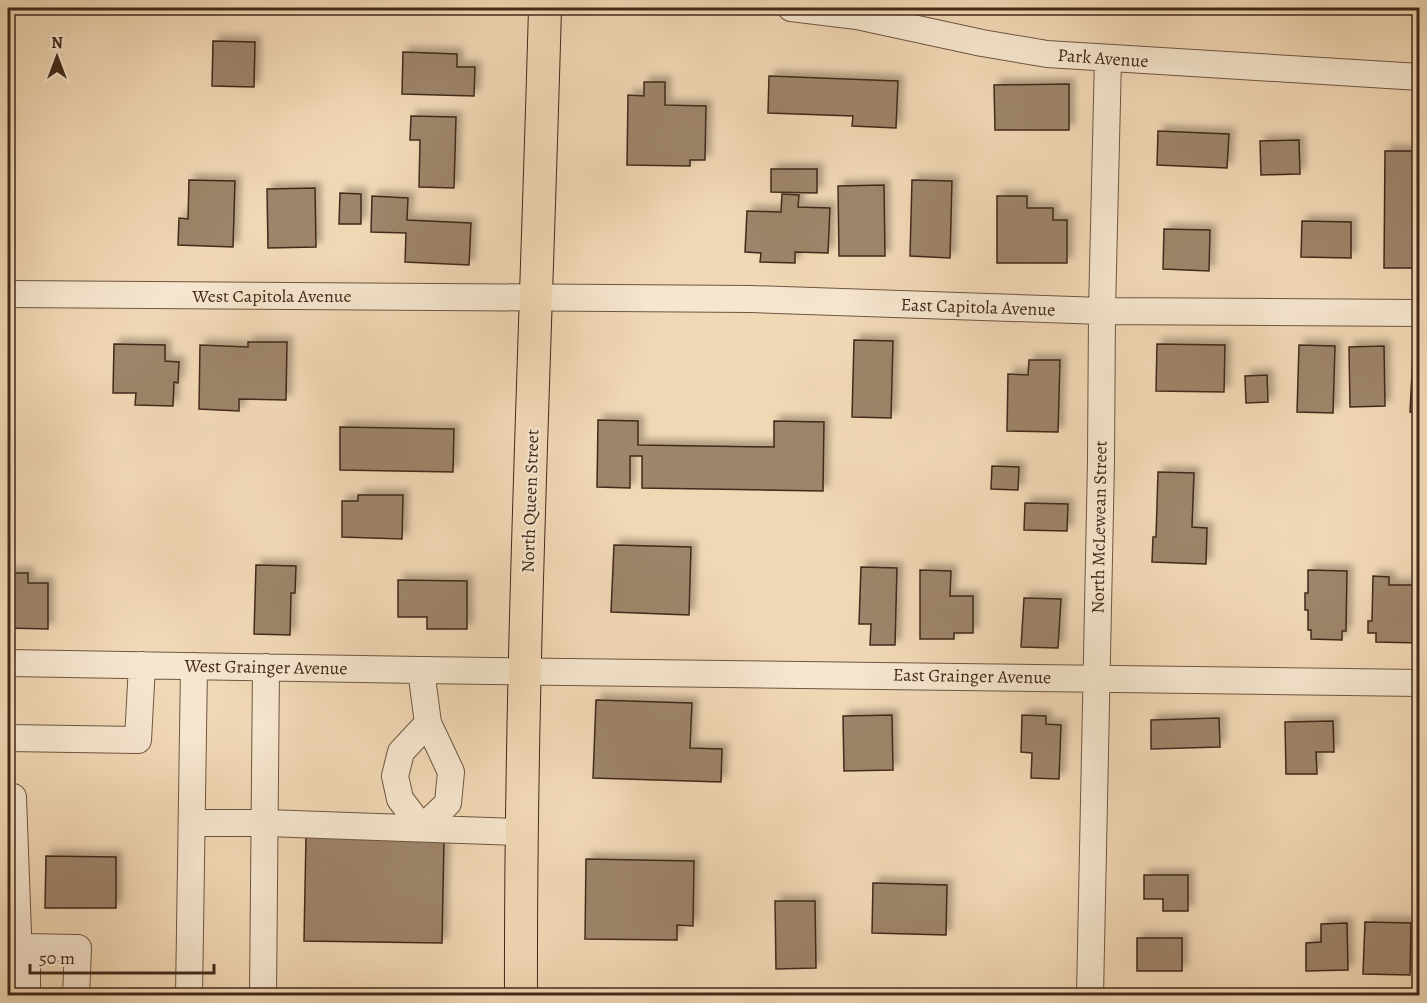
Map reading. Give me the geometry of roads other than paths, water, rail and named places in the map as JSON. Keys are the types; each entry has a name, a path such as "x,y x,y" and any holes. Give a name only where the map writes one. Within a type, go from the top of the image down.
{"main road":[{"name":"North Queen Street","path":"521,996 520,832 545,8"}],"street":[{"name":"Park Avenue","path":"791,8 858,16 982,43 1047,54 1419,77"},
{"name":"North McLewean Street","path":"1090,996 1108,58"},
{"name":"West Capitola Avenue","path":"8,294 537,298"},
{"name":"East Capitola Avenue","path":"537,298 751,299 1102,311 1419,313"},
{"name":"West Grainger Avenue","path":"8,663 524,671"},
{"path":"8,738 138,740 142,665"},
{"path":"189,996 194,666"},
{"path":"263,996 266,667"},
{"path":"421,670 428,723 451,772 447,803 422,828"},
{"name":"East Grainger Avenue","path":"524,671 1419,683"},
{"path":"422,828 400,799 395,776 401,752 428,723"},
{"path":"10,797 17,933 27,996"},
{"path":"192,823 266,823 520,832"},
{"path":"17,933 78,948 76,996"}]}
